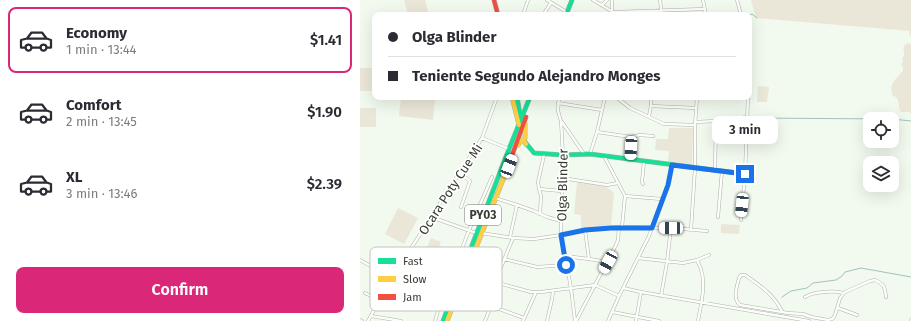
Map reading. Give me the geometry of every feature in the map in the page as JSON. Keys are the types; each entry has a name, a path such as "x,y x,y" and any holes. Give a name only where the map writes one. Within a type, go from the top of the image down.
{"main road":[{"path":"494,0 498,12"},
{"path":"497,0 499,12"},
{"path":"566,12 571,0"},
{"path":"513,100 522,125 526,144"},
{"path":"514,137 517,108 516,100"},
{"name":"PY03","path":"473,247 514,153 529,100"},
{"name":"PY03","path":"474,247 508,149 522,125 533,100"},
{"path":"517,108 522,111 526,108"},
{"path":"522,125 525,138"},
{"path":"522,125 526,144 534,153 544,155 590,154 745,174"},
{"path":"514,153 520,141 523,141 526,144"},
{"path":"496,197 497,188 515,142"},
{"name":"PY03","path":"442,321 447,311"},
{"name":"PY03","path":"447,321 450,311"}],"street":[{"path":"524,12 528,0"},
{"path":"547,0 562,12"},
{"path":"593,0 611,12"},
{"path":"602,6 606,0"},
{"path":"612,0 612,12"},
{"path":"660,0 661,12"},
{"path":"703,0 706,12"},
{"path":"737,0 740,12"},
{"path":"545,12 551,3"},
{"path":"672,12 705,9"},
{"name":"Ocara Poty Cue Mi","path":"412,247 482,138 496,100"},
{"name":"Olga Blinder","path":"558,100 558,111 561,121 563,155 561,235 576,321"},
{"path":"590,154 604,100"},
{"path":"620,100 630,108 664,124 695,124 748,117"},
{"path":"649,116 651,100"},
{"path":"690,230 695,168 697,100"},
{"path":"741,220 745,174 748,100"},
{"path":"558,103 602,110"},
{"path":"651,106 696,108"},
{"path":"561,121 584,154"},
{"path":"715,170 716,121"},
{"path":"597,132 631,137 640,135 653,136"},
{"path":"630,160 631,137"},
{"path":"482,138 508,149"},
{"path":"540,214 541,196 538,182 544,155"},
{"path":"576,321 608,262 616,245 621,227 625,196 604,156"},
{"path":"643,184 644,161"},
{"path":"608,321 649,236 670,178 672,165"},
{"path":"718,218 722,171"},
{"path":"460,173 470,181 461,207"},
{"path":"463,247 492,177"},
{"path":"562,178 607,185 618,183"},
{"path":"539,189 562,190"},
{"path":"625,196 662,199"},
{"path":"496,197 561,221"},
{"path":"502,264 512,238 517,204"},
{"path":"431,217 479,233 512,238 534,239 585,230 621,227 671,228 707,231"},
{"path":"660,296 667,262 671,228"},
{"path":"585,230 589,259"},
{"path":"638,258 683,263 697,260 709,255"},
{"path":"565,256 608,262"},
{"path":"504,259 537,267 566,265"},
{"path":"360,260 370,266"},
{"path":"697,260 701,269 703,283 698,321"},
{"path":"782,311 767,290 745,276 739,278 735,298 737,303 788,313 803,314 828,320 834,317 840,298 844,293 870,281 875,280 881,283 885,289 886,297"},
{"path":"502,284 536,292 595,286 619,296"},
{"path":"623,288 660,296 787,317 792,320 809,321"},
{"path":"547,321 553,291"},
{"path":"805,297 810,294 835,291 844,293"},
{"path":"502,310 523,319 536,292"},
{"path":"636,319 641,292"},
{"path":"365,293 370,296"},
{"path":"838,308 857,315"},
{"name":"Ocara Poty Cue Mi","path":"368,321 374,311"},
{"path":"435,321 438,311"},
{"path":"485,321 489,311"},
{"path":"612,312 636,319 659,321"},
{"path":"787,317 788,313"},
{"path":"371,316 401,321"}],"shaded area":[{"path":"404,0 425,0 428,12 407,12"},
{"path":"751,0 911,0 911,36 909,34 910,31 756,18"},
{"path":"908,43 911,44 911,114 909,112 901,112 899,103 896,97 893,96 891,89 895,80 903,71 901,64 904,55 903,47"},
{"path":"360,68 372,68 372,91 360,91"},
{"path":"758,86 769,87 767,102 757,102"},
{"path":"401,100 435,100 433,120 399,116"},
{"path":"360,108 376,108 376,127 360,127"},
{"path":"669,128 693,128 692,165 668,162 669,151 655,150 656,139 668,139"},
{"path":"577,182 605,186 614,193 611,226 581,229 581,215 574,214"},
{"path":"398,208 418,218 404,244 385,234"},
{"path":"721,224 740,225 739,234 721,233"},
{"path":"431,238 441,242 439,247 427,247"}],"waterway":[{"path":"752,14 757,18"},
{"path":"751,118 863,119"},
{"path":"899,120 911,121"},
{"path":"782,297 791,291 807,288 813,283 836,280 845,272 861,268 911,277"}],"traffic: fast":[{"path":"567,12 572,0"},
{"path":"518,100 521,120"},
{"path":"471,247 529,100"},
{"path":"525,142 534,153 563,155 590,154 745,174"},
{"path":"443,321 447,311"}],"traffic: slow":[{"path":"513,100 519,125"},
{"path":"525,124 525,138"},
{"path":"518,145 522,140 526,144"},
{"path":"476,247 506,172"},
{"path":"447,321 451,311"}],"traffic: jam":[{"path":"494,0 497,12"},
{"path":"506,172 526,117"}],"route":[{"path":"566,265 561,235 585,230 632,227 652,228 668,185 672,165 745,174"}]}
